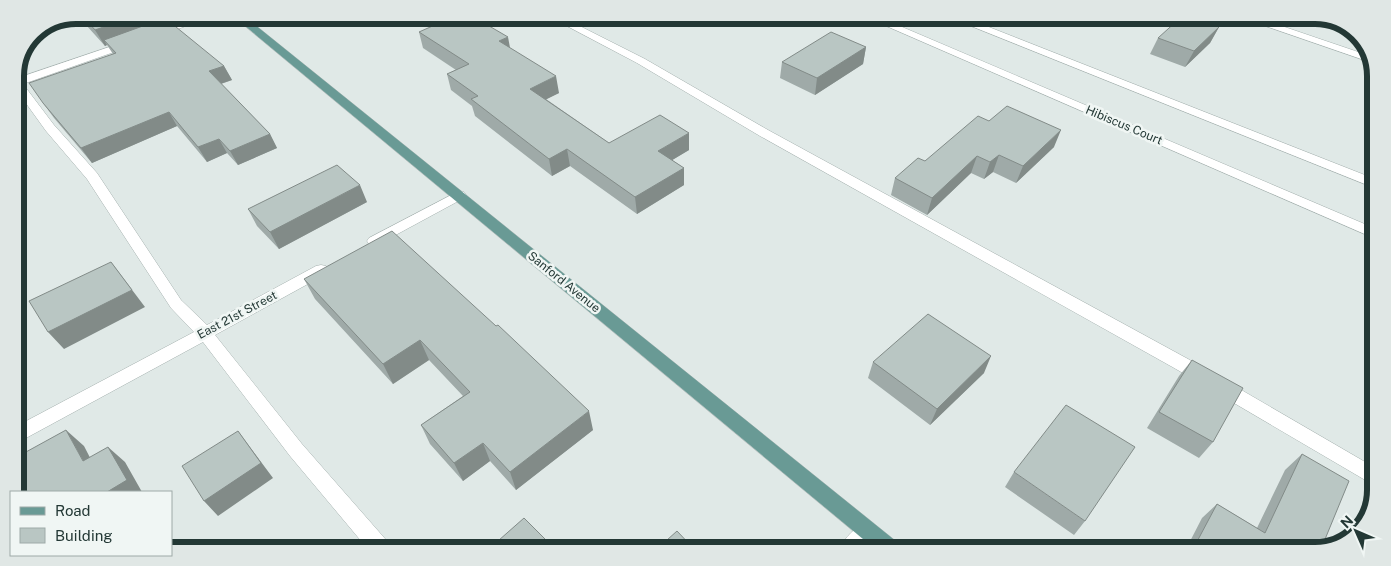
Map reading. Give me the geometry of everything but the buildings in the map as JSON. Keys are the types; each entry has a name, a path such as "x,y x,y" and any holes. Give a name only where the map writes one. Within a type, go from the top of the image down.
{"main road":[{"name":"Sanford Avenue","path":"248,24 880,542"}],"street":[{"path":"24,79 186,24"},
{"path":"569,24 641,61 764,133 1173,359 1367,473"},
{"name":"Hibiscus Court","path":"887,24 1367,230"},
{"path":"971,24 1367,181"},
{"path":"1265,24 1363,57"},
{"path":"24,91 50,128 92,176 176,304 205,333 296,450 375,542"},
{"path":"362,248 459,195"},
{"name":"East 21st Street","path":"24,431 336,262"},
{"path":"857,542 867,531"}]}
